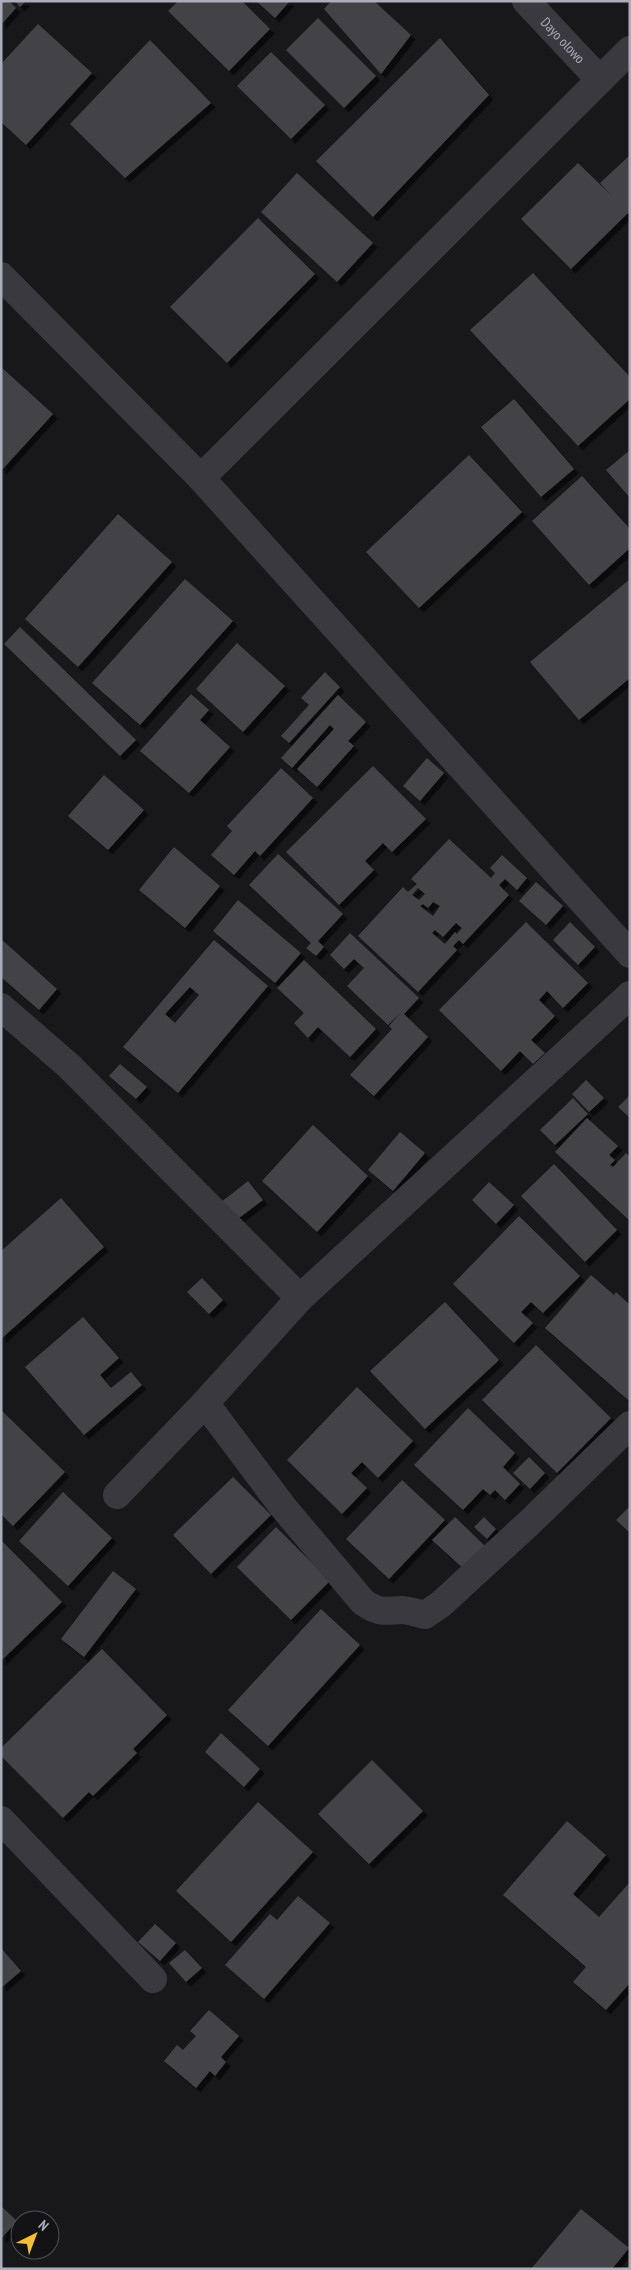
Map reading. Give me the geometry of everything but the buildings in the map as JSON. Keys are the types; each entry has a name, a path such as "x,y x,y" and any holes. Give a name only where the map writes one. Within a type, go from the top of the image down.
{"street":[{"name":"Dayo olowo","path":"526,1 600,80"},
{"path":"201,478 630,50"},
{"path":"1,276 201,478 630,954"},
{"path":"117,1495 205,1403 300,1298 630,995"},
{"path":"1,1007 70,1066 300,1298"},
{"path":"205,1403 283,1507 362,1602 376,1611 402,1610 425,1615 442,1604 521,1531 630,1425"},
{"path":"1,1820 153,1980"}]}
